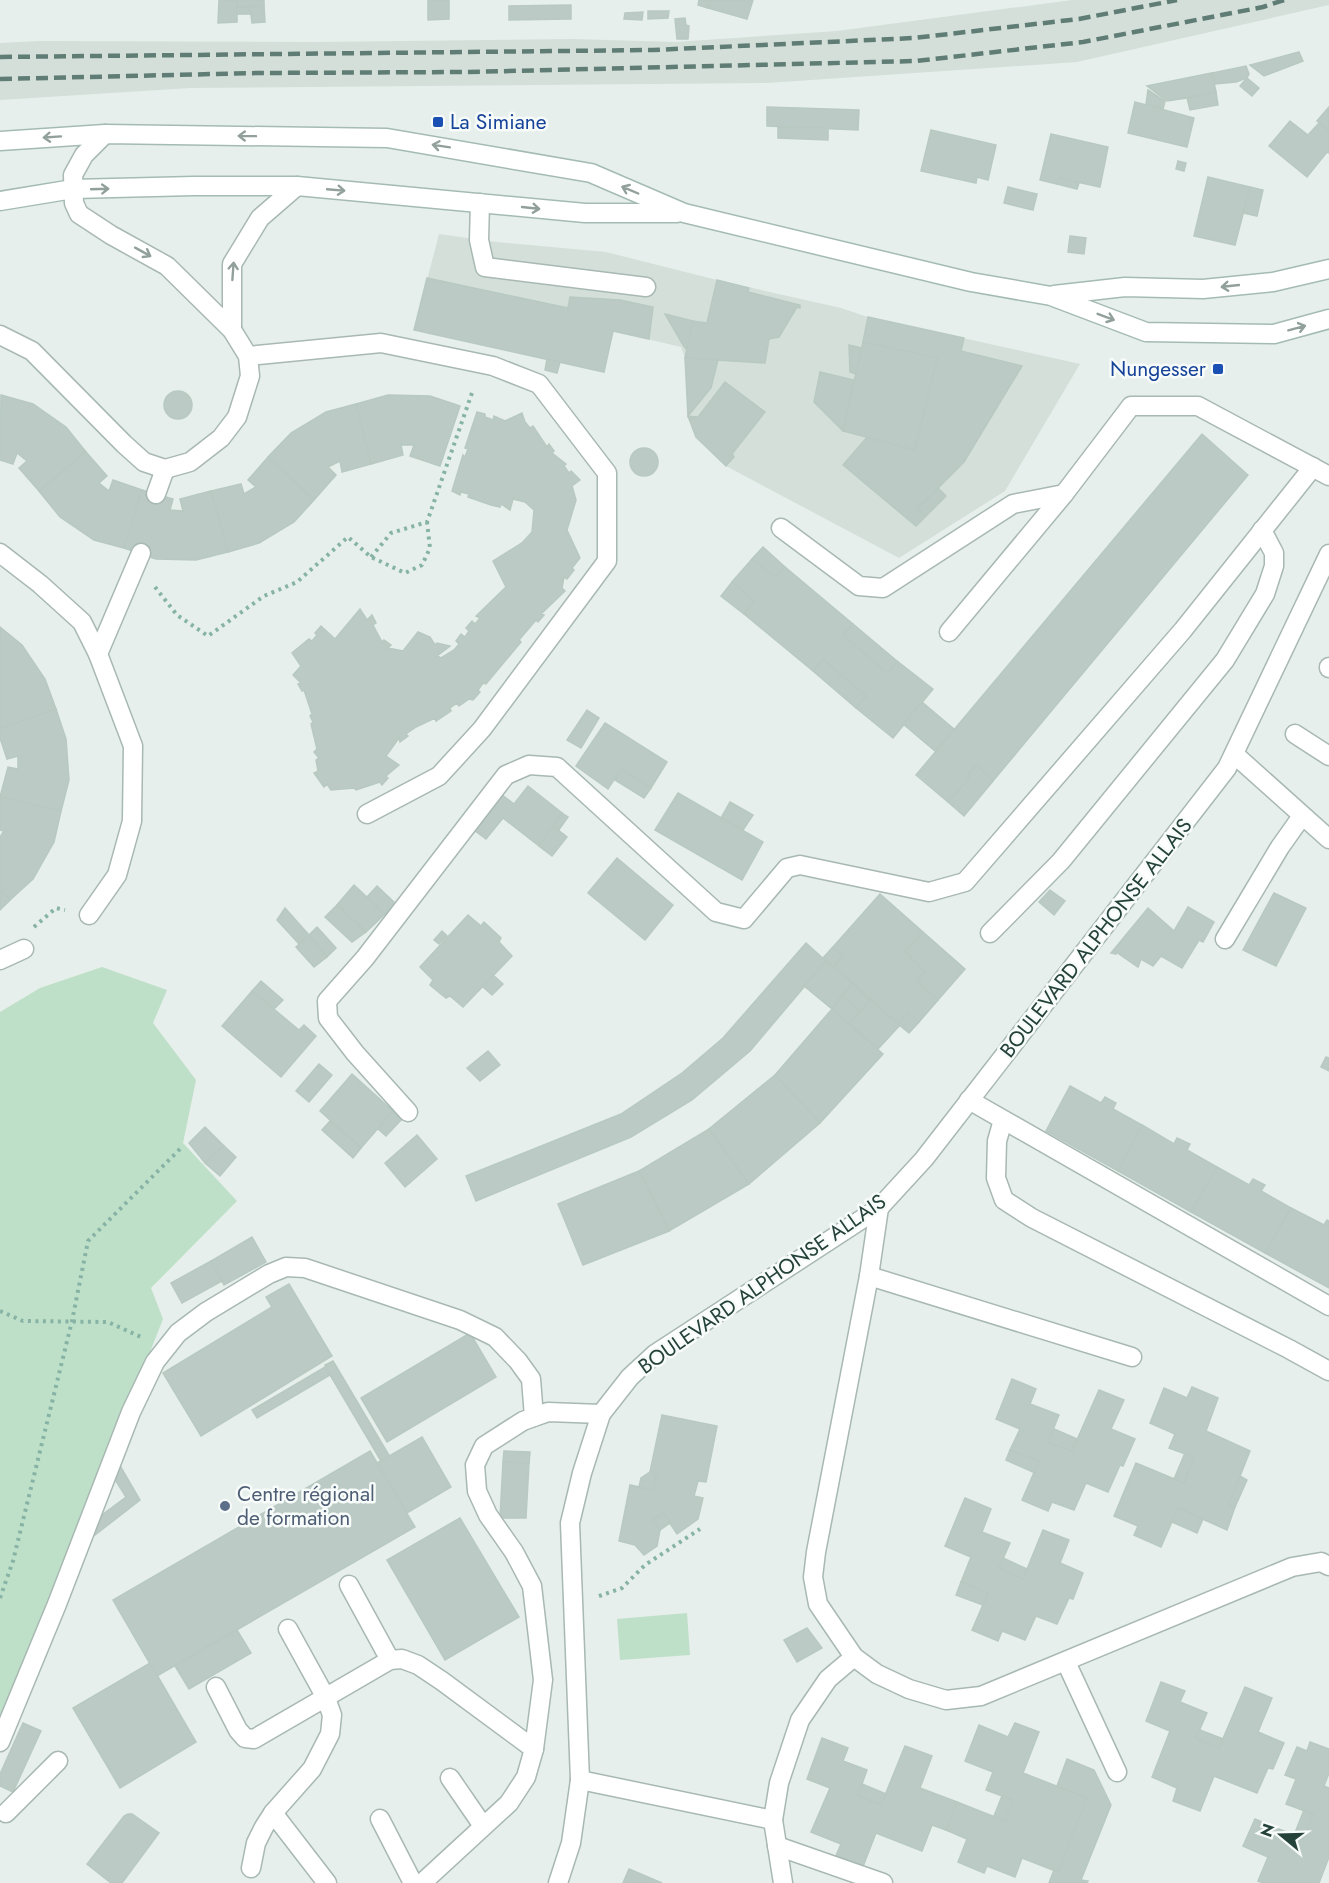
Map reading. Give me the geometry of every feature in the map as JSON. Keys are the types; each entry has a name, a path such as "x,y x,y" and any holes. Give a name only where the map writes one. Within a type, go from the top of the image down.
{"street":[{"path":"0,335 32,351 144,462 165,469 190,462 221,438 237,417 250,376 248,356 232,330 167,266 111,235 79,214 74,203 73,175 84,155 105,134"},
{"path":"0,141 105,134 387,138 591,173 684,213 971,282 1051,296 1146,332 1274,334 1329,319"},
{"path":"0,201 73,189 297,186 585,213 684,213"},
{"path":"232,330 232,264 260,218 297,186"},
{"path":"480,203 478,240 485,267 646,286"},
{"path":"1051,296 1125,287 1203,289 1274,282 1329,269"},
{"path":"248,356 381,343 493,366 539,384 607,473 607,561 482,729 439,776 367,814"},
{"path":"949,632 1064,494 1131,406 1198,406 1329,476"},
{"path":"408,1112 355,1053 328,1018 327,1001 365,958 506,775 529,765 557,767 716,912 744,919 787,868 800,865 929,892 965,882 1183,630 1312,467"},
{"path":"156,494 165,469"},
{"path":"781,528 859,586 883,588 1013,504 1064,494"},
{"path":"990,933 1061,861 1225,660 1265,594 1274,566 1274,553 1262,531"},
{"path":"0,553 40,584 82,622 98,654 133,746 132,821 117,875 89,915"},
{"path":"98,654 141,553"},
{"name":"BOULEVARD ALPHONSE ALLAIS","path":"558,1883 571,1843 580,1780 570,1523 582,1473 601,1414 630,1377 655,1354 879,1208 924,1159 1227,768 1329,554"},
{"path":"1295,734 1329,756"},
{"path":"1233,754 1329,839"},
{"path":"1225,939 1280,847 1302,816"},
{"path":"0,960 24,948"},
{"path":"969,1100 1329,1306"},
{"path":"1004,1120 997,1141 996,1178 1004,1200 1032,1218 1329,1371"},
{"path":"879,1208 869,1276 813,1576 818,1604 854,1657 878,1674 909,1689 946,1700 981,1696 1292,1567 1321,1562 1329,1566"},
{"path":"0,1742 57,1604 131,1412 155,1362 178,1333 206,1312 269,1274 286,1268 305,1268 460,1320 495,1337 518,1361 531,1379 534,1417"},
{"path":"869,1276 1132,1357"},
{"path":"422,1883 508,1803 526,1777 534,1749 543,1680 532,1586 488,1515 477,1491 475,1465 484,1446 523,1421 548,1412 601,1414"},
{"path":"350,1585 390,1660"},
{"path":"251,1868 256,1843 264,1827 273,1813 312,1769 330,1734 332,1715 326,1698 288,1629"},
{"path":"783,1883 773,1820 779,1783 800,1720 828,1678 854,1657"},
{"path":"216,1688 238,1730 245,1738 254,1739 390,1660 402,1659 418,1665 442,1681 534,1749"},
{"path":"1066,1662 1117,1772"},
{"path":"2,1814 58,1761"},
{"path":"450,1778 483,1826"},
{"path":"580,1780 773,1820"},
{"path":"273,1813 327,1883"},
{"path":"380,1819 413,1883"},
{"path":"777,1846 883,1883"}],"path":[{"path":"148,578 177,615 208,636 264,596 297,582 348,537 371,557 405,573 422,565 430,548 427,522 482,363"},
{"path":"371,557 391,533 427,522"},
{"path":"30,931 56,908"},
{"path":"0,1598 13,1561 72,1322 88,1241 182,1147"},
{"path":"0,1311 22,1321 108,1322 137,1335"},
{"path":"602,1596 622,1588 645,1565 700,1529"}],"shaded area":[{"path":"1072,0 1329,0 1329,5 1077,62 767,83 191,88 0,100 0,43 573,39 675,42 837,31"},
{"path":"439,234 606,252 841,308 868,317 1080,364 1005,491 899,558 726,466 704,445 696,437 688,416 685,358 681,347 613,331 604,372 414,330"}],"green space":[{"path":"102,967 167,990 153,1023 196,1080 183,1143 237,1201 151,1288 163,1319 50,1606 0,1715 0,1012 40,988"},
{"path":"687,1613 690,1655 620,1660 617,1619"}],"building":[{"path":"219,0 237,0 237,22 218,23"},
{"path":"237,0 264,0 264,6 237,7"},
{"path":"428,0 449,0 449,19 428,20"},
{"path":"699,0 711,0 708,8 698,5"},
{"path":"711,0 753,0 747,19 708,8"},
{"path":"571,5 571,19 509,20 509,6"},
{"path":"264,6 265,22 252,23 250,7"},
{"path":"237,7 250,7 251,14 237,14"},
{"path":"648,11 669,11 668,18 648,19"},
{"path":"643,12 642,20 624,19 625,13"},
{"path":"685,18 686,25 689,26 688,39 677,39 675,19"},
{"path":"1299,52 1303,61 1264,76 1250,65"},
{"path":"1246,66 1249,74 1247,78 1236,82 1215,84 1212,73"},
{"path":"1212,73 1216,92 1187,98 1167,101 1147,86"},
{"path":"1247,78 1259,88 1252,96 1240,86"},
{"path":"1148,90 1165,101 1163,109 1146,104"},
{"path":"1216,92 1218,105 1190,110 1187,98"},
{"path":"1135,102 1194,118 1187,147 1128,133"},
{"path":"767,107 859,110 858,130 767,126"},
{"path":"1329,107 1329,131 1317,121"},
{"path":"1290,121 1308,135 1319,123 1329,131 1329,153 1327,152 1307,177 1269,146"},
{"path":"778,127 828,128 828,140 778,138"},
{"path":"931,130 996,145 988,180 977,177 976,183 921,171"},
{"path":"1051,134 1108,147 1100,187 1059,178 1057,184 1040,180"},
{"path":"1178,161 1186,163 1184,171 1176,169"},
{"path":"1208,177 1250,187 1235,245 1194,236"},
{"path":"1059,178 1079,183 1077,189 1057,184"},
{"path":"1008,187 1037,194 1033,210 1004,203"},
{"path":"1250,187 1263,190 1257,216 1243,213"},
{"path":"1070,236 1086,238 1084,254 1068,252"},
{"path":"427,278 568,308 570,297 620,300 653,307 649,339 613,331 604,372 414,330"},
{"path":"717,280 749,288 748,292 800,305 779,337 769,339 765,363 685,358 693,321 707,323"},
{"path":"665,314 693,321 687,350 683,345"},
{"path":"868,317 964,338 961,351 1022,366 964,462 917,509 926,516 916,526 843,465 868,436 915,450 937,358 863,342"},
{"path":"863,342 937,358 915,450 843,431"},
{"path":"849,345 862,348 856,374 850,372"},
{"path":"685,358 718,360 711,388 688,416"},
{"path":"547,359 560,362 557,373 545,370"},
{"path":"820,372 854,380 843,431 814,402"},
{"path":"725,382 765,412 732,454 734,457 726,466 696,437 688,416 698,417"},
{"path":"178,391 188,395 192,405 188,415 178,419 168,415 164,405 168,395"},
{"path":"1,395 33,404 66,427 86,452 39,491 19,468 27,461 17,453 13,464 0,460"},
{"path":"388,395 430,396 460,406 440,466 410,456 414,445 401,445 403,455 371,464 356,404"},
{"path":"356,404 371,464 342,472 340,461 328,467 336,475 314,500 268,457 291,433 326,412"},
{"path":"477,412 493,420 494,416 505,421 522,413 530,428 533,426 547,447 549,444 554,451 552,453 566,464 564,466 569,473 571,471 580,480 572,486 576,500 567,530 580,558 567,579 564,577 562,588 565,591 519,640 521,642 486,684 483,683 478,690 480,692 473,700 469,699 459,706 457,703 450,708 451,711 436,721 435,718 416,727 400,742 399,738 386,756 399,765 386,776 388,778 382,785 380,782 356,790 354,788 331,790 327,784 324,787 314,773 318,771 316,760 319,758 314,752 317,749 311,724 312,714 304,690 302,691 298,684 301,683 293,675 301,666 292,653 309,639 312,641 321,626 335,639 360,609 367,620 372,615 376,623 373,625 382,642 384,640 391,645 388,648 403,651 418,632 430,637 435,645 437,643 450,646 437,656 441,658 454,650 459,644 456,641 461,634 465,637 469,631 466,628 472,621 475,624 480,618 476,616 506,587 493,561 522,543 532,532 534,510 525,502 513,499 510,510 501,504 500,507 491,505 468,497 469,494 461,492 460,495 452,491 463,455 465,457 468,449 465,448"},
{"path":"1202,434 1248,475 993,781 976,765 967,776 970,778 948,802 916,775"},
{"path":"644,448 654,452 658,462 654,472 644,476 634,472 630,462 634,452"},
{"path":"86,452 107,476 99,483 109,491 113,480 142,490 124,548 94,540 60,517 39,491"},
{"path":"268,457 314,500 294,522 259,543 228,552 211,491 241,484 244,494 256,487 248,480"},
{"path":"938,488 946,496 926,516 917,509"},
{"path":"142,490 173,499 170,510 183,511 180,499 211,491 228,552 196,560 156,559 124,548"},
{"path":"763,547 785,567 775,577 752,559"},
{"path":"752,559 775,577 785,567 853,624 843,635 887,673 897,661 933,689 893,738 856,708 866,696 823,659 813,671 744,614 754,601 732,582"},
{"path":"732,582 754,601 744,614 721,596"},
{"path":"853,624 897,661 887,673 843,635"},
{"path":"0,627 22,645 45,679 56,709 0,729"},
{"path":"823,659 866,696 856,708 813,671"},
{"path":"922,702 954,729 935,751 903,724"},
{"path":"56,709 66,739 69,780 61,811 0,797 8,767 18,769 18,756 7,759 0,738 0,729"},
{"path":"587,710 599,718 581,748 567,740"},
{"path":"605,723 667,762 651,788 621,769 608,789 576,766"},
{"path":"976,765 993,781 964,816 948,802 970,778 967,776"},
{"path":"621,769 651,788 644,798 615,780"},
{"path":"528,786 562,813 539,846 503,818 486,839 474,830 502,795 514,804"},
{"path":"678,793 763,842 742,880 655,830"},
{"path":"0,797 61,811 54,842 33,879 10,900 0,890 0,837 4,831 0,830"},
{"path":"730,802 753,815 743,830 721,818"},
{"path":"562,813 568,817 558,831 553,826"},
{"path":"553,826 567,837 552,856 539,846"},
{"path":"617,858 673,905 645,940 588,893"},
{"path":"354,885 385,914 366,932 337,905"},
{"path":"377,886 394,902 385,914 367,897"},
{"path":"0,890 10,900 0,910"},
{"path":"1050,890 1065,901 1054,915 1039,902"},
{"path":"1274,893 1306,908 1276,966 1243,950"},
{"path":"880,894 923,932 905,952 925,971 917,981 938,1000 919,1022 908,1013 898,1024 834,966 843,955 832,948"},
{"path":"337,905 366,932 352,942 325,917"},
{"path":"1188,907 1214,922 1203,942 1199,940 1182,968 1161,956 1153,966 1141,959 1138,967 1116,952 1116,954 1111,953 1148,908 1174,931"},
{"path":"285,908 309,935 299,944 277,920"},
{"path":"468,915 481,926 484,922 501,938 499,942 512,956 463,1007 450,996 446,998 430,985 433,980 420,967"},
{"path":"317,927 336,948 327,957 309,935"},
{"path":"442,931 447,936 439,944 434,940"},
{"path":"923,932 965,969 938,1000 917,981 925,971 905,952"},
{"path":"309,935 327,957 314,967 296,947"},
{"path":"806,943 826,961 750,1051 692,1100 631,1137 476,1201 466,1176 621,1114 682,1073 723,1038"},
{"path":"832,948 843,955 834,966 823,958"},
{"path":"826,961 852,983 832,1009 804,986"},
{"path":"493,975 503,984 492,995 483,987"},
{"path":"261,981 283,1000 274,1009 252,991"},
{"path":"852,983 870,1000 860,1012 842,996"},
{"path":"252,991 299,1030 304,1025 316,1036 281,1077 222,1026"},
{"path":"842,996 860,1012 849,1024 832,1009"},
{"path":"870,1000 900,1025 878,1049 849,1024"},
{"path":"832,1009 883,1054 820,1123 775,1075"},
{"path":"908,1013 919,1022 909,1033 898,1024"},
{"path":"488,1051 500,1065 480,1081 467,1068"},
{"path":"1326,1057 1329,1058 1329,1071 1321,1067"},
{"path":"319,1064 332,1075 309,1102 296,1091"},
{"path":"352,1074 393,1111 361,1148 320,1111"},
{"path":"775,1075 820,1123 749,1184 709,1129"},
{"path":"1070,1086 1101,1103 1105,1097 1116,1103 1113,1109 1142,1125 1118,1171 1046,1131"},
{"path":"393,1111 402,1119 386,1136 378,1129"},
{"path":"330,1121 361,1148 353,1158 322,1130"},
{"path":"1142,1125 1174,1144 1177,1138 1190,1144 1187,1150 1217,1167 1191,1212 1118,1171"},
{"path":"205,1127 224,1146 205,1163 189,1143"},
{"path":"709,1129 749,1184 669,1231 639,1171"},
{"path":"417,1135 437,1159 405,1187 385,1163"},
{"path":"224,1146 236,1157 220,1176 205,1163"},
{"path":"1217,1167 1249,1185 1253,1179 1265,1185 1261,1191 1291,1208 1265,1253 1191,1212"},
{"path":"639,1171 669,1231 583,1265 558,1204"},
{"path":"1291,1208 1324,1225 1327,1220 1329,1221 1329,1288 1265,1253"},
{"path":"252,1237 266,1262 224,1285 211,1261"},
{"path":"211,1261 222,1281 182,1303 171,1283"},
{"path":"289,1284 332,1356 201,1436 163,1373 272,1307 266,1297"},
{"path":"470,1333 496,1377 387,1442 361,1398"},
{"path":"333,1361 390,1457 381,1461 325,1365"},
{"path":"325,1367 330,1375 257,1418 252,1410"},
{"path":"1012,1379 1036,1389 1030,1404 1059,1415 1048,1442 1072,1451 1099,1390 1124,1400 1111,1429 1135,1439 1108,1492 1086,1483 1074,1510 1052,1502 1048,1511 1022,1500 1039,1461 1010,1450 1020,1429 996,1419"},
{"path":"1192,1387 1218,1398 1206,1431 1250,1451 1229,1504 1235,1507 1227,1530 1178,1508 1161,1547 1134,1535 1138,1526 1114,1516 1136,1463 1184,1483 1194,1457 1169,1448 1175,1434 1150,1423 1164,1388 1187,1398"},
{"path":"662,1415 717,1426 706,1482 698,1481 694,1496 703,1498 698,1519 677,1534 663,1513 653,1520 660,1530 657,1546 644,1555 635,1545 619,1541 630,1485 653,1490 656,1473 650,1472"},
{"path":"1054,1429 1077,1439 1072,1451 1048,1442"},
{"path":"422,1437 451,1487 407,1513 377,1463"},
{"path":"1010,1450 1039,1461 1035,1473 1006,1460"},
{"path":"370,1451 415,1527 157,1676 113,1600"},
{"path":"504,1451 530,1452 529,1463 503,1462"},
{"path":"1185,1453 1194,1457 1184,1483 1174,1479"},
{"path":"503,1462 529,1463 526,1518 500,1518"},
{"path":"119,1464 140,1500 95,1535 93,1533 98,1518 126,1497 114,1478"},
{"path":"650,1472 656,1473 653,1490 639,1487 641,1478"},
{"path":"1240,1476 1247,1480 1235,1507 1229,1504"},
{"path":"965,1498 991,1509 982,1532 1010,1543 999,1568 1023,1579 1043,1530 1069,1540 1060,1563 1083,1573 1073,1599 1069,1598 1057,1624 1036,1616 1025,1640 1002,1631 998,1641 972,1630 988,1593 961,1582 971,1557 945,1546"},
{"path":"1178,1508 1203,1519 1197,1533 1172,1522"},
{"path":"663,1513 670,1523 660,1530 653,1520"},
{"path":"460,1518 519,1617 445,1660 387,1560"},
{"path":"1003,1558 1027,1569 1023,1579 999,1568"},
{"path":"961,1582 988,1593 983,1605 956,1595"},
{"path":"807,1628 822,1648 797,1662 784,1640"},
{"path":"237,1630 251,1653 189,1689 175,1666"},
{"path":"150,1663 196,1742 120,1788 73,1708"},
{"path":"1161,1682 1185,1691 1180,1702 1207,1713 1196,1738 1219,1748 1245,1687 1272,1698 1258,1732 1284,1743 1273,1769 1268,1768 1257,1793 1214,1776 1200,1811 1173,1801 1177,1788 1152,1777 1170,1731 1146,1721"},
{"path":"23,1723 41,1731 13,1792 0,1786 0,1774"},
{"path":"1015,1723 1039,1732 1023,1773 1087,1798 1058,1872 1022,1858 1015,1877 987,1866 984,1873 958,1862 967,1839 946,1830 957,1802 1005,1821 1013,1800 986,1790 993,1772 965,1761 979,1725 1008,1737"},
{"path":"1200,1730 1223,1739 1219,1748 1196,1738"},
{"path":"822,1738 848,1748 843,1761 867,1770 858,1795 881,1805 905,1746 932,1756 920,1788 957,1802 946,1830 932,1825 922,1851 876,1833 862,1869 835,1858 841,1844 811,1832 830,1788 807,1779"},
{"path":"1310,1742 1329,1749 1329,1773 1324,1786 1329,1788 1329,1857 1319,1883 1263,1883 1258,1881 1268,1857 1243,1846 1255,1819 1303,1839 1313,1814 1286,1804 1296,1779 1285,1775 1297,1747 1307,1751"},
{"path":"1067,1759 1094,1770 1111,1805 1081,1880 1088,1881 1087,1883 1049,1883 1054,1870 1058,1872 1087,1798 1057,1786"},
{"path":"862,1784 886,1794 881,1805 858,1795"},
{"path":"1002,1796 1013,1800 1005,1821 994,1816"},
{"path":"1304,1810 1313,1814 1303,1839 1294,1835"},
{"path":"132,1814 159,1833 122,1883 111,1883 87,1864 124,1816"},
{"path":"629,1869 662,1883 623,1883"}],"railway":[{"path":"0,57 653,50 914,38 1079,19 1177,0"},
{"path":"0,79 258,73 469,72 916,61 1083,42 1263,7 1284,0"}],"place":[{"name":"La Simiane","path":"438,122"},
{"name":"Nungesser","path":"1218,369"},
{"name":"Centre régional de formation","path":"225,1506"}]}
